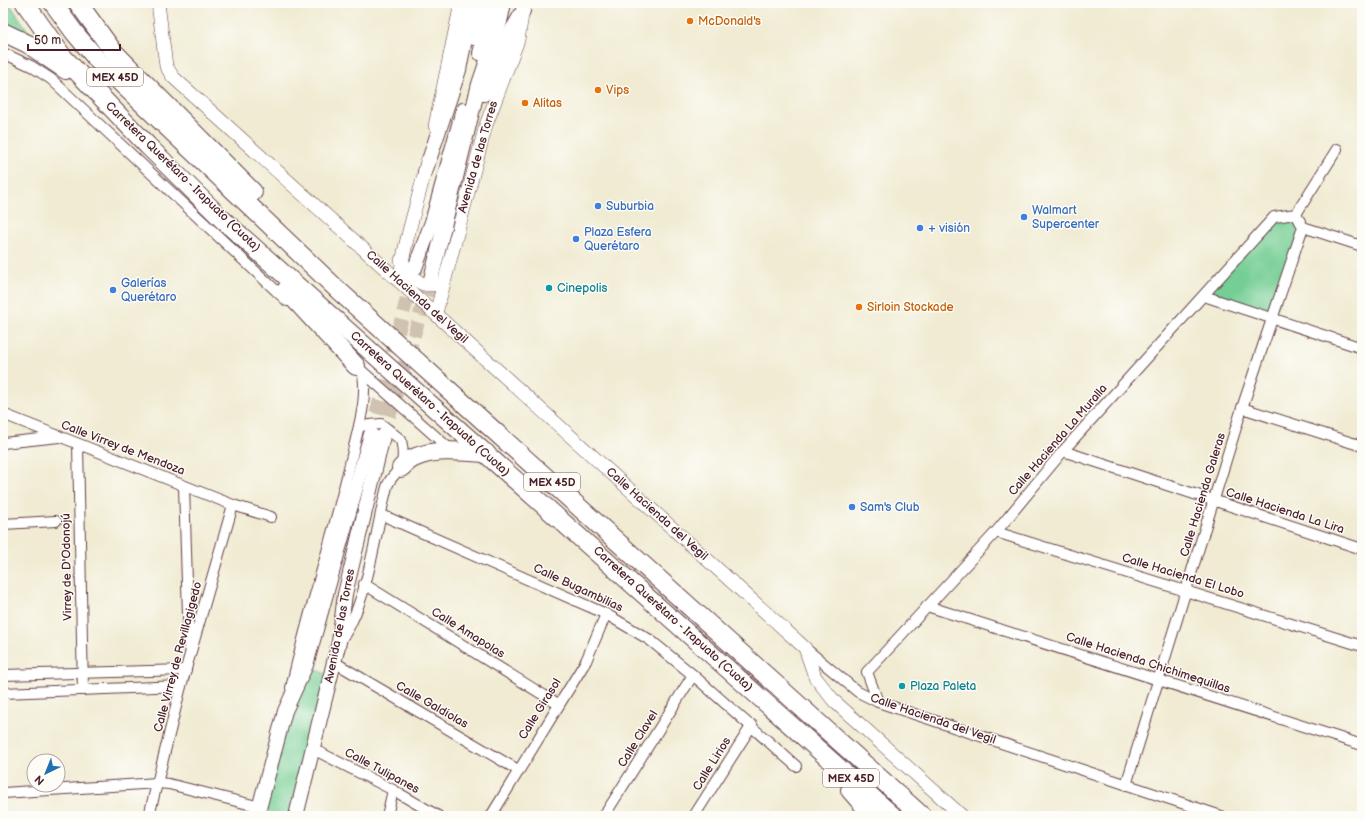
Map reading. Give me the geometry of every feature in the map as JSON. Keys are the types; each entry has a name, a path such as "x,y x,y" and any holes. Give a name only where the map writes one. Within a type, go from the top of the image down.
{"highway":[{"name":"Carretera Querétaro - Irapuato (Cuota)","path":"25,3 63,57 223,220 893,816"},
{"name":"Carretera Querétaro - Irapuato (Cuota)","path":"53,3 74,32 100,63 339,291 922,816"},
{"path":"78,3 113,51 266,205 339,291"},
{"path":"3,32 28,44 56,62 98,94"},
{"path":"223,220 360,370"},
{"path":"401,468 415,457 452,451 486,453"},
{"path":"809,740 873,816"}],"main road":[{"path":"425,172 459,70 472,3"},
{"path":"445,171 448,139 483,3"},
{"path":"475,83 492,3"},
{"path":"416,268 432,222 445,171 504,3"},
{"path":"463,149 505,42 524,7"},
{"name":"Avenida de las Torres","path":"437,281 475,83"},
{"name":"Avenida de las Torres","path":"259,811 285,711 306,665 377,435 345,594 339,642 296,816"}],"street":[{"name":"Calle Hacienda del Vegil","path":"158,3 166,66 173,78 436,313 805,648 858,692 878,702 1221,816"},
{"path":"400,281 402,260 425,172 461,3"},
{"name":"Avenida de las Torres","path":"436,313 437,281 486,125 518,40 524,7"},
{"path":"3,53 31,66 51,79 360,370 452,451"},
{"path":"1337,150 1296,214 1304,227 1362,246"},
{"name":"Calle Hacienda La Muralla","path":"878,702 867,672 996,532 1063,452 1274,217 1296,214"},
{"name":"Calle Hacienda Galeras","path":"1126,785 1242,408 1304,227"},
{"path":"402,260 416,280 426,286 437,281"},
{"path":"1204,296 1273,320 1362,348"},
{"name":"Avenida de las Torres","path":"285,711 300,648 346,487 359,426 365,387 360,370"},
{"path":"1242,408 1362,446"},
{"name":"Calle Virrey de Mendoza","path":"3,414 233,505 271,516"},
{"path":"339,642 347,633 353,620 382,515 389,482 401,468 403,452 401,440 381,424 359,426"},
{"path":"3,443 61,437"},
{"name":"Virrey de D'Odonojú","path":"78,444 83,690"},
{"name":"Calle Hacienda La Lira","path":"1063,452 1362,549"},
{"path":"184,486 190,657"},
{"name":"Calle Virrey de Revillagigedo","path":"149,816 181,686 233,505"},
{"name":"Calle Bugambilias","path":"382,515 606,614 650,640 752,725 796,766"},
{"path":"3,524 56,520"},
{"name":"Calle Hacienda El Lobo","path":"996,532 1187,590 1362,646"},
{"name":"Calle Amapolas","path":"364,584 558,704"},
{"name":"Calle Hacienda Chichimequillas","path":"927,606 1362,745"},
{"name":"Calle Girasol","path":"491,816 558,704 586,661 606,614"},
{"path":"805,648 814,677 834,701 962,816"},
{"name":"Calle Galdiolas","path":"334,662 518,770"},
{"path":"3,675 186,670"},
{"name":"Calle Clavel","path":"604,816 693,675"},
{"path":"3,693 181,686"},
{"name":"Calle Lirios","path":"694,816 752,725"},
{"name":"Calle Tulipanes","path":"313,749 393,790 438,816"},
{"path":"3,792 158,783 169,784 259,811"},
{"path":"386,816 393,790"}],"green space":[{"path":"3,3 9,3 37,44 3,28"},
{"path":"1296,214 1303,227 1273,320 1204,296 1274,217"},
{"path":"306,665 331,676 296,816 257,816"}],"tunnel":[{"path":"383,436 431,279"},
{"path":"371,434 412,280"}],"place":[{"name":"McDonald's","path":"690,21"},
{"name":"Vips","path":"598,90"},
{"name":"Alitas","path":"525,103"},
{"name":"Suburbia","path":"598,206"},
{"name":"Walmart Supercenter","path":"1024,217"},
{"name":"+ visión","path":"920,228"},
{"name":"Plaza Esfera Querétaro","path":"576,239"},
{"name":"Cinepolis","path":"549,288"},
{"name":"Galerías Querétaro","path":"113,290"},
{"name":"Sirloin Stockade","path":"859,307"},
{"name":"Sam's Club","path":"852,507"},
{"name":"Plaza Paleta","path":"902,686"}]}
